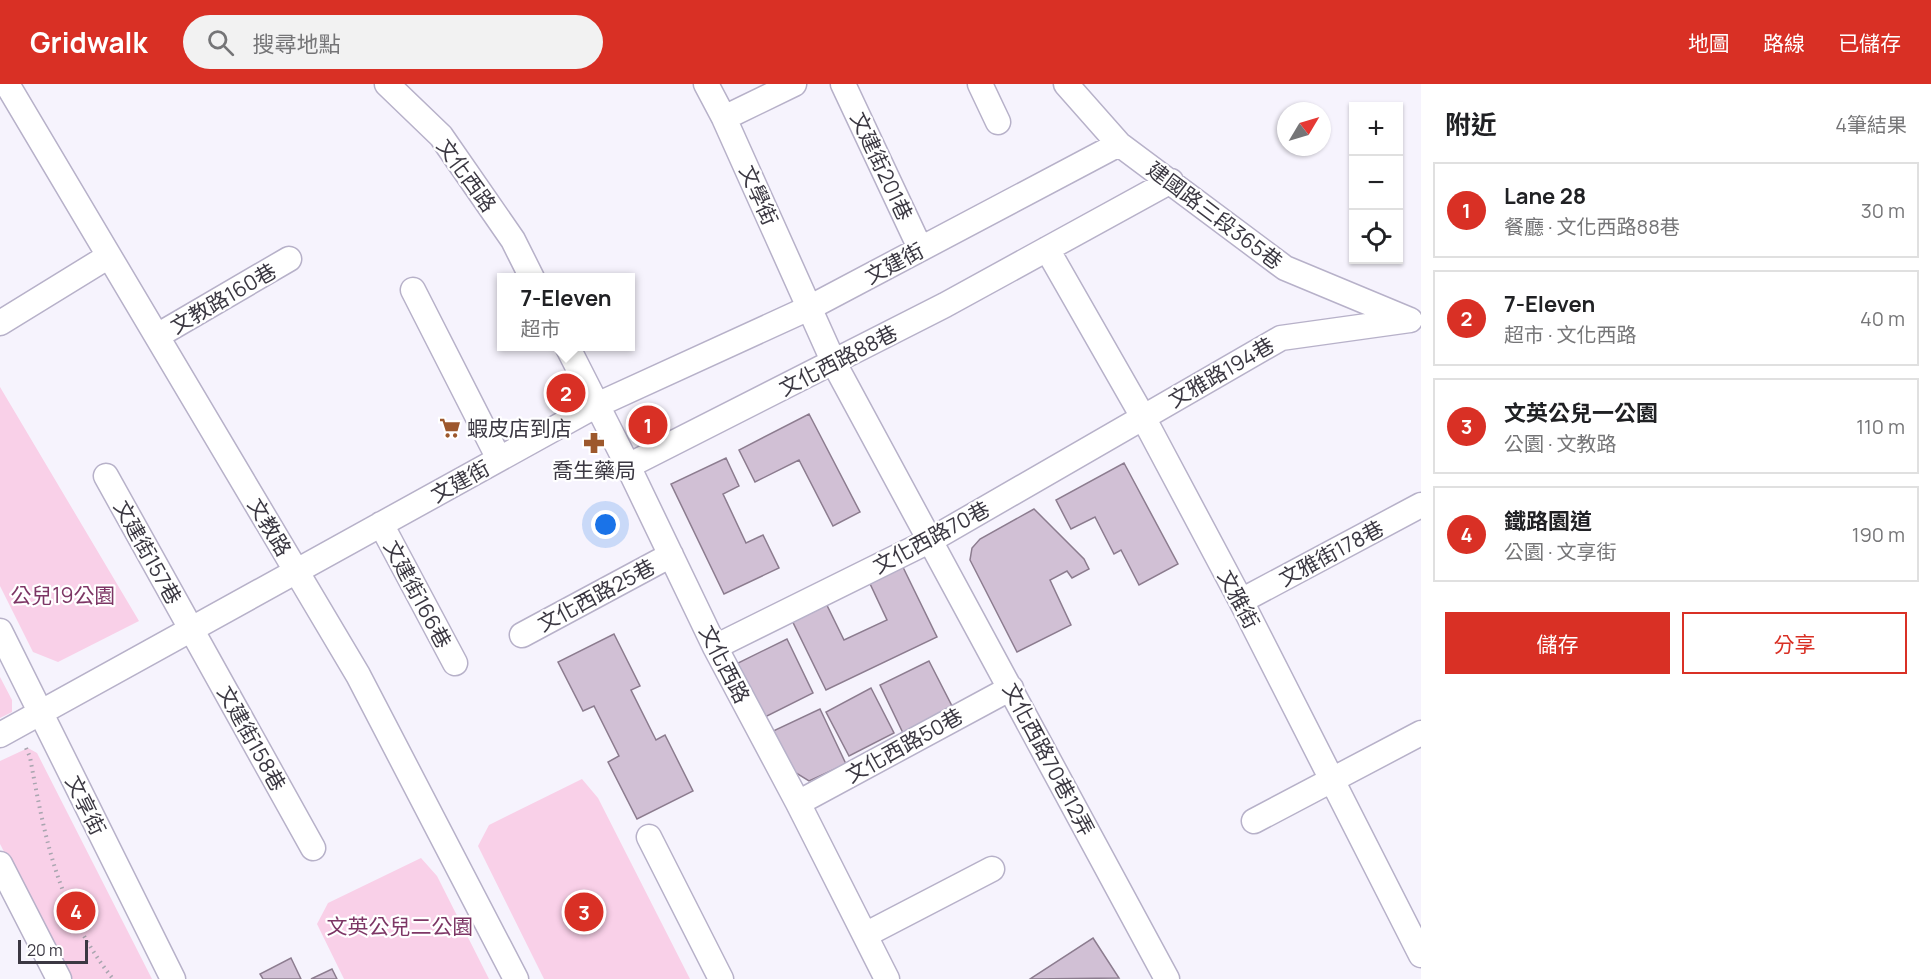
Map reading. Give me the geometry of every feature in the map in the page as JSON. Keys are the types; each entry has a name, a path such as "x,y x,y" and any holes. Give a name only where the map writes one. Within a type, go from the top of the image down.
{"street":[{"name":"文教路","path":"7,84 357,675 516,979"},
{"name":"文化西路","path":"387,84 441,136 513,240 530,273"},
{"name":"文學街","path":"706,84 724,118 834,363"},
{"path":"724,118 794,84"},
{"name":"文建街201巷","path":"843,84 920,248"},
{"path":"980,84 998,122"},
{"name":"建國路三段365巷","path":"1066,84 1119,144 1285,268 1415,321"},
{"name":"文建街","path":"0,735 597,405 809,308 1119,144"},
{"name":"文化西路88巷","path":"628,466 834,363 1170,181"},
{"name":"文雅街","path":"1047,249 1143,417 1421,955"},
{"path":"0,323 109,256"},
{"name":"文教路160巷","path":"157,336 290,259"},
{"path":"413,290 499,459"},
{"name":"文雅路194巷","path":"1143,417 1281,338 1415,321"},
{"name":"文化西路","path":"570,351 715,647 798,803 887,979"},
{"name":"文化西路70巷12弄","path":"834,363 1167,979"},
{"name":"文化西路70巷","path":"715,647 929,540 1143,417"},
{"name":"文建街157巷","path":"106,476 191,629"},
{"name":"文雅街178巷","path":"1240,601 1421,505"},
{"name":"文建街166巷","path":"381,524 455,663"},
{"name":"文化西路25巷","path":"522,635 671,555"},
{"name":"文建街158巷","path":"191,629 313,848"},
{"name":"文享街","path":"0,631 173,979"},
{"name":"文化西路50巷","path":"798,803 1011,687"},
{"path":"1254,821 1421,733"},
{"path":"649,837 721,979"},
{"path":"0,864 59,979"},
{"path":"865,935 992,869"}],"path":[{"path":"30,757 43,830 61,891 94,956 113,979"}],"green space":[{"name":"公兒19公園","path":"0,387 139,621 58,662 33,652 0,586"},
{"path":"0,677 12,700 12,712 0,718"},
{"path":"28,748 37,753 152,979 70,979 0,844 0,761"},
{"path":"582,779 598,798 690,979 544,979 478,846 489,825"},
{"name":"文英公兒二公園","path":"421,858 437,876 489,979 344,979 317,924 328,903"}],"building":[{"path":"809,414 860,512 833,526 799,460 755,482 739,450"},
{"path":"726,458 739,486 723,494 746,543 763,535 779,568 724,594 671,484"},
{"path":"1124,463 1178,564 1139,585 1121,550 1114,554 1095,517 1071,529 1056,500"},
{"path":"1034,509 1084,559 1089,569 1072,578 1067,571 1050,580 1071,625 1017,652 970,560 972,548 980,539"},
{"path":"898,557 937,637 826,690 783,602 817,585 844,640 887,620 865,573"},
{"path":"614,634 640,686 631,690 656,740 665,735 693,791 637,819 608,762 619,756 594,706 583,711 558,662"},
{"path":"787,639 813,693 763,718 736,664"},
{"path":"929,661 953,708 903,733 880,685"},
{"path":"871,688 894,733 849,756 826,712"},
{"path":"820,709 846,764 809,781 788,768 771,732"},
{"path":"1093,938 1119,978 1030,979"},
{"path":"291,958 301,979 263,979 260,974"},
{"path":"332,969 337,979 311,979"}],"place":[{"name":"7-Eleven","path":"566,393"},
{"name":"Lane 28","path":"648,425"},
{"name":"蝦皮店到店","path":"450,428"},
{"name":"喬生藥局","path":"594,443"},
{"name":"鐵路園道","path":"76,911"},
{"name":"文英公兒一公園","path":"584,912"}]}
